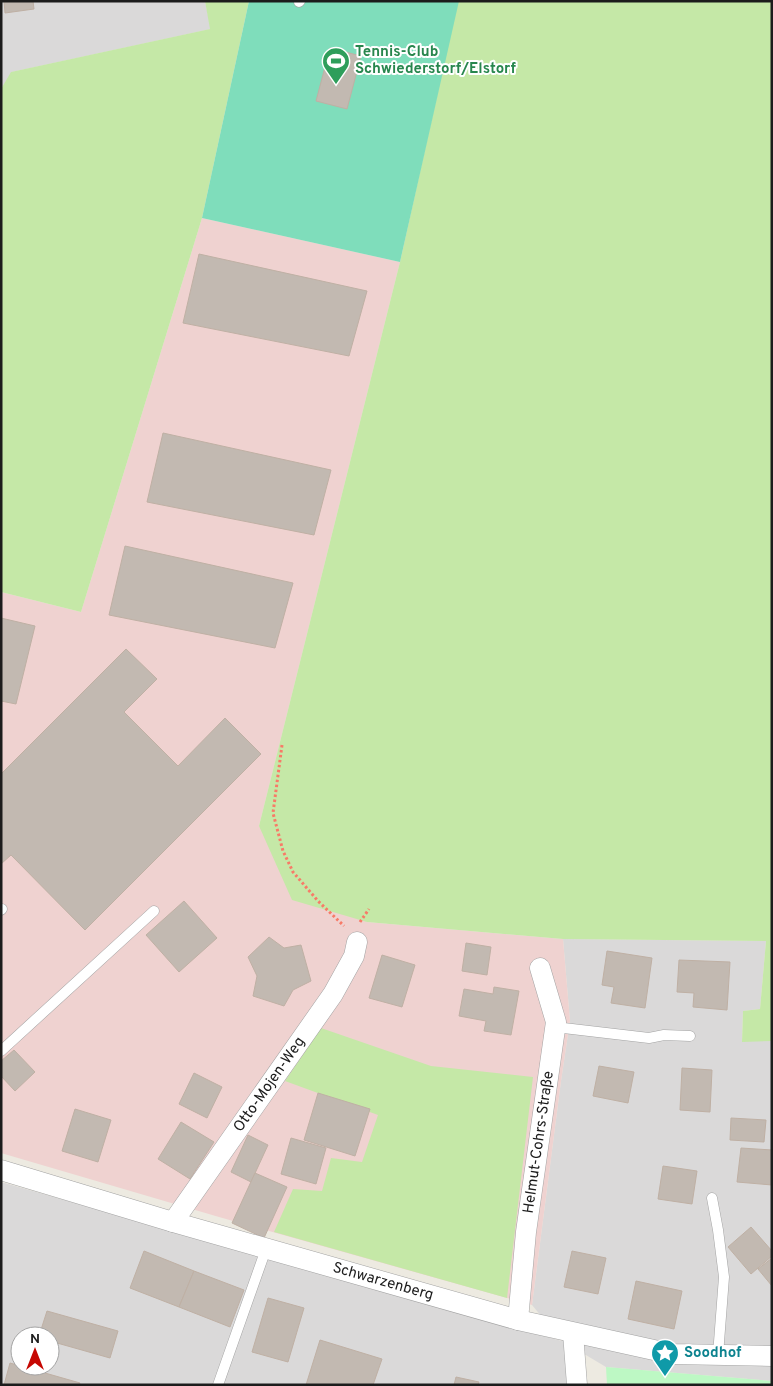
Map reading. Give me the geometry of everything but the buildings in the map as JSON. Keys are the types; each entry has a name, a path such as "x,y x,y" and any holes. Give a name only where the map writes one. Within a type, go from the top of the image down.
{"street":[{"name":"Otto-Mojen-Weg","path":"173,1222 333,994 354,956 357,942"},
{"name":"Helmut-Cohrs-Straße","path":"518,1320 526,1232 556,1022 540,968"},
{"name":"Schwarzenberg","path":"1,1170 266,1249 518,1320 672,1354 772,1356"},
{"path":"573,1333 577,1385"}],"lane":[{"path":"1,1051 154,911"},
{"path":"555,1026 649,1038 664,1035 690,1036"},
{"path":"712,1198 724,1277 718,1355"},
{"path":"218,1385 266,1249"}],"path":[{"path":"282,745 273,813 283,851 294,872 318,902 349,931 357,942"}],"shaded area":[{"path":"1,1 205,1 211,29 12,72 1,89"},
{"path":"202,218 400,262 259,826 367,922 563,939 570,1021 532,1305 219,1217 1,1153 1,592 81,612"},
{"path":"563,939 766,941 760,1009 743,1011 742,1041 772,1041 772,1381 606,1367 564,1342 567,1385 1,1385 1,1182 562,1341 532,1305 570,1021"}],"green space":[{"path":"205,1 249,1 202,218 81,612 1,592 1,89 11,72 210,29"},
{"name":"Tennis-Club Schwiederstorf/Elstorf","path":"249,1 459,1 400,262 202,218"},
{"path":"458,1 772,1 772,1041 742,1042 743,1011 760,1009 766,941 563,939 367,922 292,900 259,826 400,262"},
{"path":"321,1028 431,1066 533,1077 507,1298 274,1232 293,1189 322,1191 331,1158 362,1162 378,1115 285,1081"},
{"name":"Soodhof","path":"606,1367 772,1381 772,1385 607,1385"}],"place":[{"name":"Tennis-Club Schwiederstorf/Elstorf","path":"336,85"},
{"name":"Soodhof","path":"665,1377"}]}
